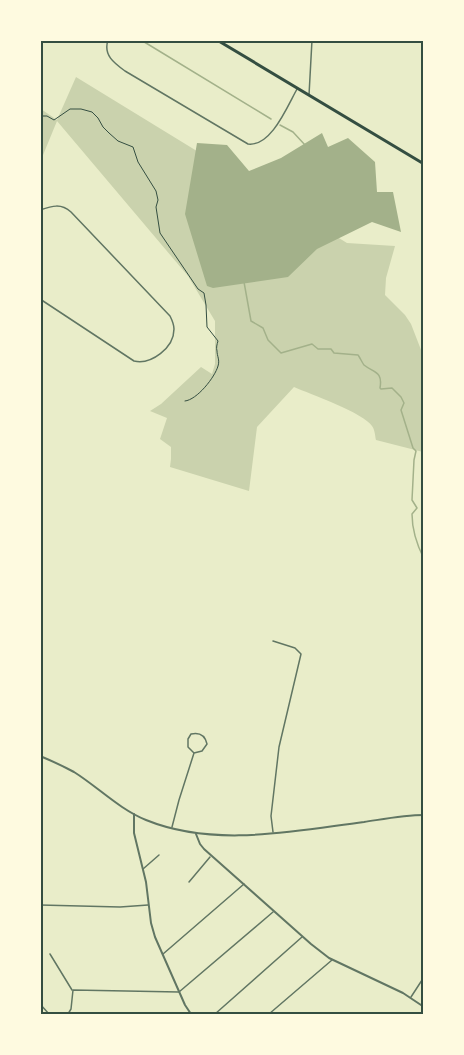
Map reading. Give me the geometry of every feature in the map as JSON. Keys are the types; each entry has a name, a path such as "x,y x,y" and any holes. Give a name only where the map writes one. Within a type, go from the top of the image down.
{"main road":[{"path":"217,40 423,164"}],"street":[{"path":"108,40 107,54 125,71 248,144 255,145 272,132 297,88"},
{"path":"309,96 312,40"},
{"path":"40,210 61,206 72,212 170,316 175,328 174,334 167,347 156,357 145,362 134,361 40,299"},
{"path":"273,641 295,648 301,654 279,747 271,816 273,833"},
{"path":"191,734 204,736 207,744 202,751 194,753 188,747 188,739 191,734"},
{"path":"172,828 178,800 194,753"},
{"path":"40,756 73,772 117,804 146,820 196,834 215,836 273,833 423,815"},
{"path":"134,814 134,833 147,886 148,905 155,937 190,1014"},
{"path":"196,834 200,844 212,856 302,937 332,959 383,982 423,1007"},
{"path":"143,869 159,855"},
{"path":"189,882 212,856"},
{"path":"163,954 244,884"},
{"path":"40,905 120,907 148,905"},
{"path":"73,990 179,992 274,911"},
{"path":"215,1014 302,937"},
{"path":"50,954 73,990 71,1009 68,1014"},
{"path":"269,1014 332,959"},
{"path":"411,998 423,977"},
{"path":"40,1004 49,1014"}],"path":[{"path":"40,116 47,116 54,120 70,109 81,109 94,113 118,141 133,147 138,162 156,191 160,232 198,289 204,293 207,305 207,327 218,341 217,368 204,389 193,399 185,401"}],"shaded area":[{"path":"76,77 347,243 395,246 386,278 385,295 411,324 423,355 423,452 376,440 372,426 359,415 294,387 257,427 249,491 170,467 171,447 160,439 167,418 150,411 161,404 201,367 212,374 215,364 215,321 188,276 57,121 41,160 41,109 57,120"},
{"path":"322,133 328,147 348,138 375,162 377,192 393,192 401,232 372,222 317,249 288,277 213,288 207,286 185,214 197,143 227,145 249,171 281,158"}],"waterway":[{"path":"141,40 271,119"},
{"path":"280,125 293,132 305,145"},
{"path":"244,282 251,321 263,328 268,340 281,353 312,344 318,349 331,349 334,353 358,355 364,365 379,375 381,389 392,388 401,397 404,403 401,410 416,451 412,500 417,508 412,514 412,520 415,537 424,559"}]}
